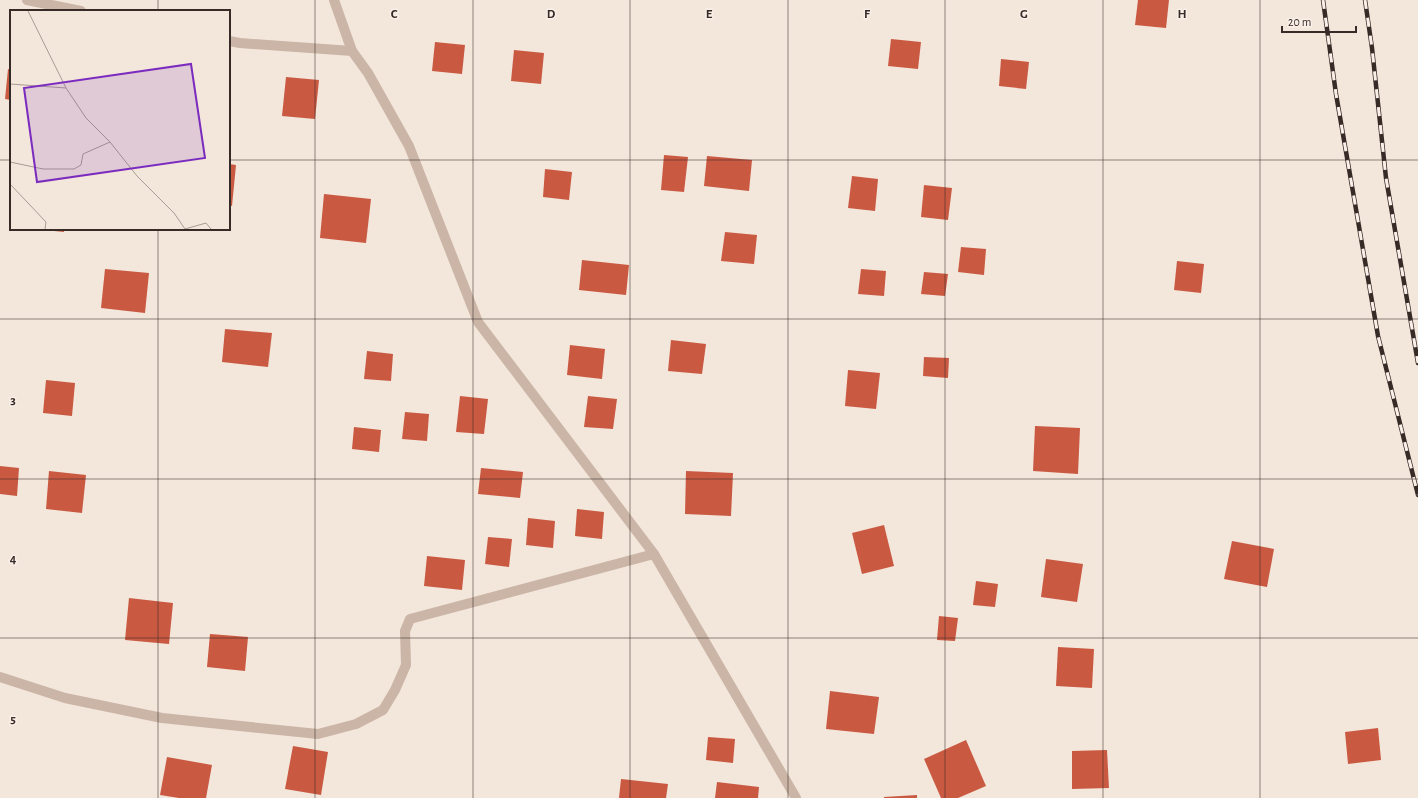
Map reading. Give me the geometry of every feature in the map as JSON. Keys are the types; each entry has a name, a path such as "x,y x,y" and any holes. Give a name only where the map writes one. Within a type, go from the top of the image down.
{"street":[{"path":"27,0 76,10"},
{"path":"334,0 352,51 368,73 409,146 478,322 654,554 796,798"},
{"path":"230,41 352,51"},
{"path":"0,677 65,698 162,718 318,734 356,724 383,710 395,690 406,665 405,631 410,619 654,554"}],"building":[{"path":"1138,0 1169,0 1166,28 1135,25"},
{"path":"891,39 921,42 918,69 888,66"},
{"path":"435,42 465,45 462,74 432,71"},
{"path":"514,50 544,53 541,84 511,81"},
{"path":"1001,59 1029,62 1026,89 999,86"},
{"path":"8,69 10,70 10,100 5,99"},
{"path":"286,77 319,80 315,119 282,116"},
{"path":"664,155 688,157 684,192 661,190"},
{"path":"707,156 752,160 749,191 704,186"},
{"path":"230,164 236,165 232,206 230,205"},
{"path":"545,169 572,172 569,200 543,197"},
{"path":"852,176 878,179 875,211 848,208"},
{"path":"924,185 952,188 948,220 921,217"},
{"path":"324,194 371,199 366,243 320,238"},
{"path":"44,230 64,230 64,232"},
{"path":"725,232 757,235 754,264 721,261"},
{"path":"961,247 986,249 984,275 958,272"},
{"path":"582,260 629,265 626,295 579,290"},
{"path":"1177,261 1204,264 1201,293 1174,290"},
{"path":"105,269 149,273 145,313 101,308"},
{"path":"861,269 886,271 884,296 858,294"},
{"path":"924,272 948,274 945,296 921,294"},
{"path":"225,329 272,333 268,367 222,362"},
{"path":"671,340 706,344 702,374 668,371"},
{"path":"570,345 605,349 602,379 567,375"},
{"path":"367,351 393,354 391,381 364,379"},
{"path":"924,357 949,358 948,378 923,376"},
{"path":"848,370 880,373 876,409 845,406"},
{"path":"46,380 75,383 72,416 43,413"},
{"path":"460,396 488,399 484,434 456,432"},
{"path":"588,396 617,399 613,429 584,427"},
{"path":"405,412 429,414 427,441 402,439"},
{"path":"1035,426 1080,428 1078,474 1033,471"},
{"path":"354,427 381,430 379,452 352,449"},
{"path":"0,466 19,468 17,496 0,494"},
{"path":"481,468 523,472 520,498 478,494"},
{"path":"49,471 86,475 82,513 46,509"},
{"path":"686,471 733,473 731,516 685,514"},
{"path":"577,509 604,512 602,539 575,536"},
{"path":"528,518 555,521 553,548 526,545"},
{"path":"884,525 894,566 862,574 852,533"},
{"path":"488,537 512,539 509,567 485,564"},
{"path":"1232,541 1274,549 1267,587 1224,579"},
{"path":"427,556 465,560 462,590 424,586"},
{"path":"1046,559 1083,564 1077,602 1041,597"},
{"path":"976,581 998,584 995,607 973,605"},
{"path":"129,598 173,603 169,644 125,640"},
{"path":"939,616 958,618 955,641 937,640"},
{"path":"210,634 248,637 245,671 207,667"},
{"path":"1058,647 1094,649 1092,688 1056,686"},
{"path":"830,691 879,697 874,734 826,729"},
{"path":"1378,728 1381,760 1348,764 1345,732"},
{"path":"708,737 735,739 733,763 706,760"},
{"path":"966,740 986,786 958,798 941,798 924,759"},
{"path":"293,746 328,752 321,795 285,789"},
{"path":"1107,750 1109,788 1072,789 1072,751"},
{"path":"167,757 212,765 206,798 179,798 160,795"},
{"path":"621,779 668,784 666,798 619,798"},
{"path":"717,782 759,787 758,798 715,798"},
{"path":"917,795 917,798 884,798 884,797"}],"railway":[{"path":"1323,0 1336,94 1378,336 1418,495"},
{"path":"1365,0 1372,48 1386,178 1418,363"}]}
